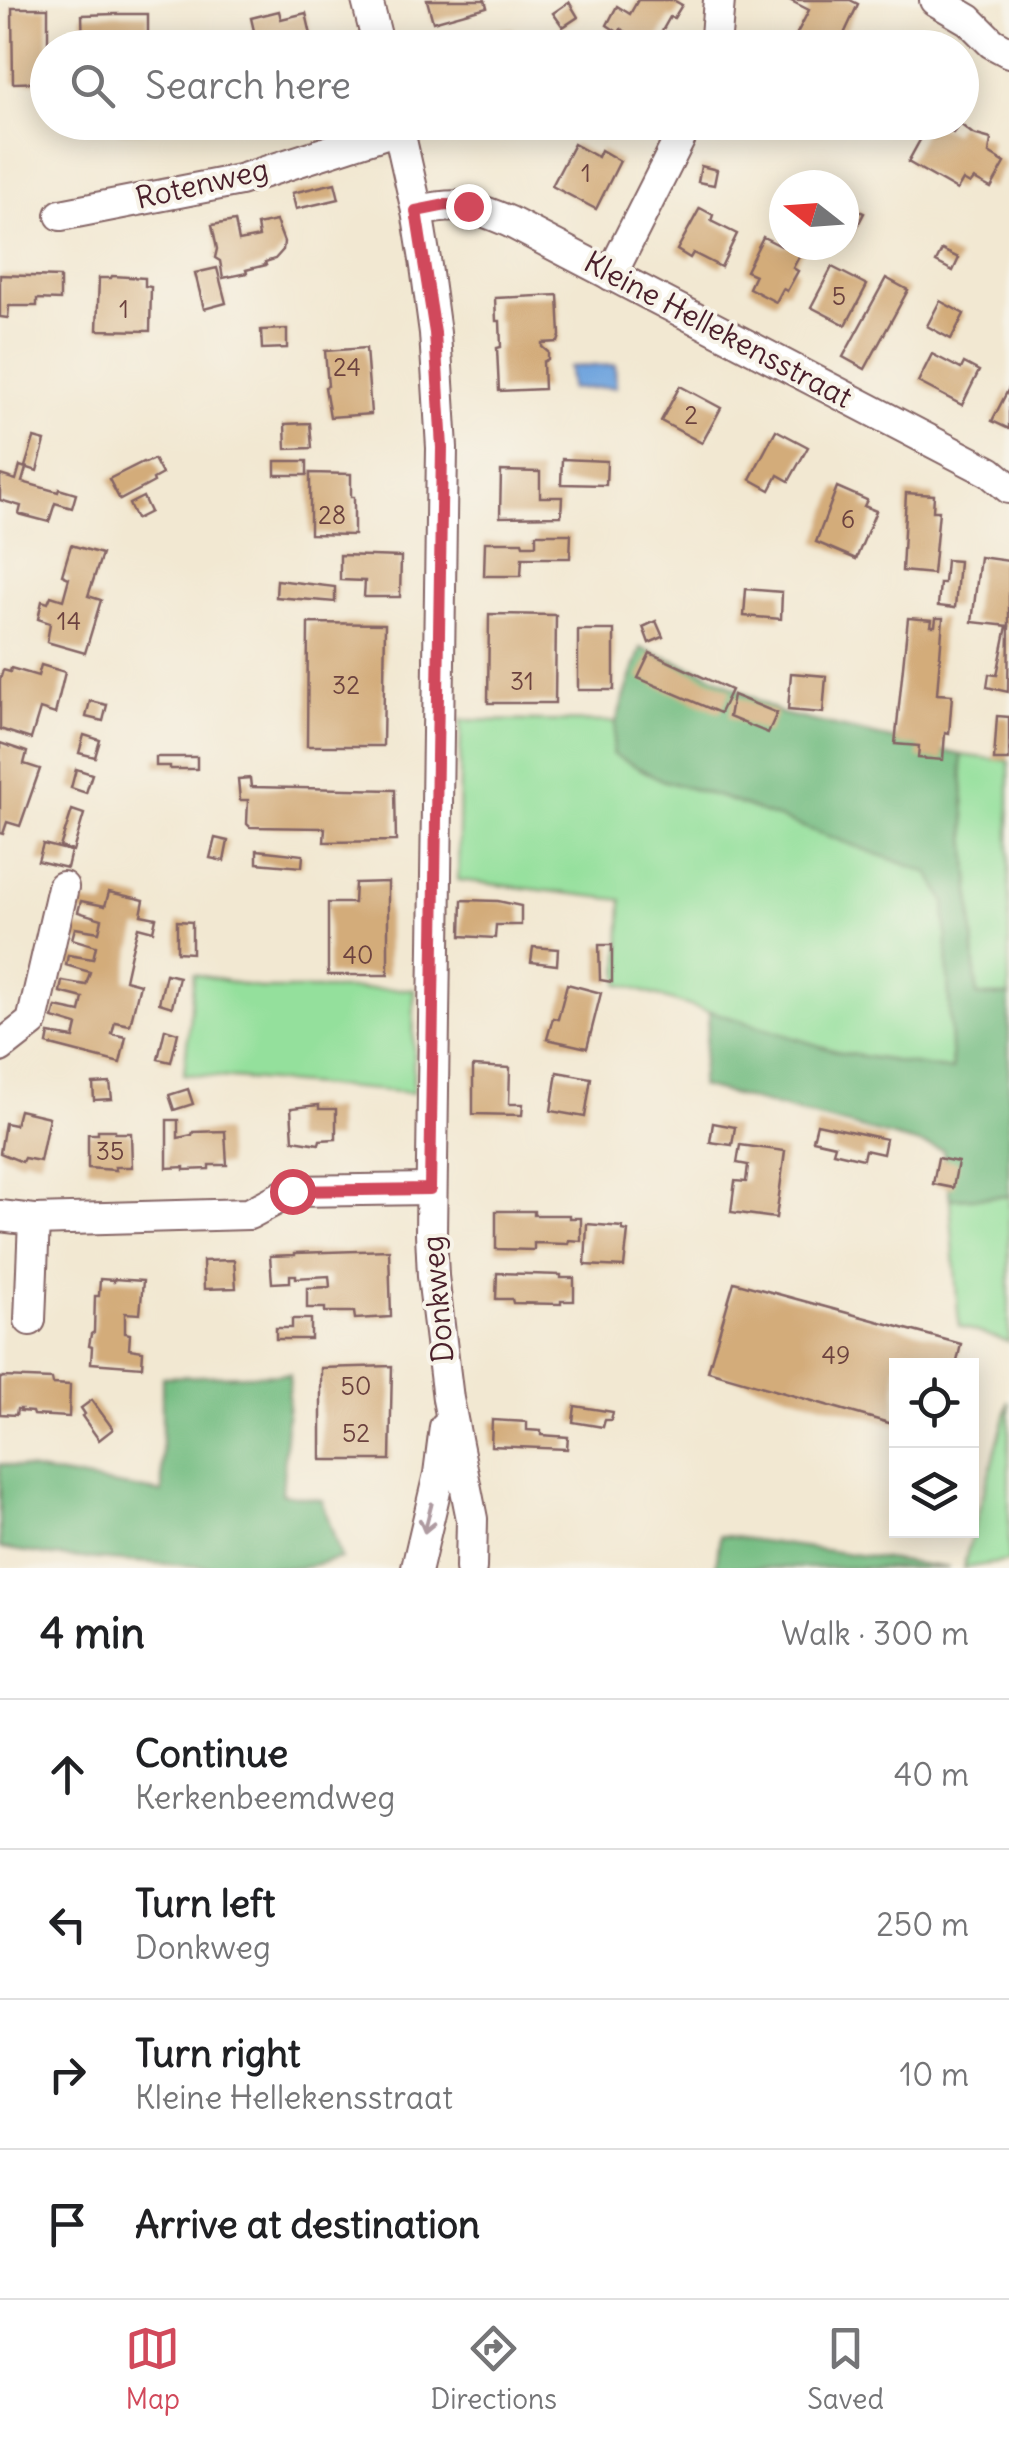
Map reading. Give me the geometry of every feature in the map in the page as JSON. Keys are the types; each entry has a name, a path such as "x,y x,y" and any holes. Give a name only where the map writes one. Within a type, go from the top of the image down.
{"street":[{"path":"368,0 375,30"},
{"path":"716,30 719,0"},
{"path":"934,0 970,20 992,43 1009,52"},
{"name":"Rotenweg","path":"60,214 240,180 356,140"},
{"name":"Donkweg","path":"400,140 435,333 442,448 430,1189 432,1276 448,1399 472,1520 472,1568"},
{"path":"611,274 679,140"},
{"name":"Kleine Hellekensstraat","path":"416,211 446,205 468,206 510,222 990,472 1009,488"},
{"path":"0,1047 32,1022 62,887"},
{"path":"0,1216 34,1220 249,1214 292,1191 430,1189"},
{"path":"30,1320 34,1220"},
{"name":"Donkweg","path":"417,1568 439,1474 448,1399"}],"green space":[{"path":"641,648 707,673 783,714 961,755 977,996 1009,996 1009,1196 950,1199 943,1150 700,1086 710,1011 842,1053 952,1070 945,902 929,873 726,799 662,780 612,754 616,722"},
{"path":"461,720 616,722 613,754 662,780 726,799 930,873 945,902 952,1070 842,1053 619,984 622,900 458,880"},
{"path":"961,755 1009,761 1009,996 977,996"},
{"path":"194,974 264,989 414,989 413,1093 184,1074"},
{"path":"1009,1196 1009,1342 959,1326 950,1199"},
{"path":"290,1374 282,1494 322,1500 341,1558 300,1568 225,1568 53,1556 0,1548 0,1464 162,1493 162,1377"},
{"path":"1009,1401 1009,1561 963,1568 971,1538 979,1538 979,1510"},
{"path":"720,1535 949,1568 716,1568"}],"water":[{"path":"615,365 616,387 570,389 569,367"}],"building":[{"path":"427,0 485,0 487,7 433,22"},
{"path":"638,0 673,0 682,5 663,30 614,30 607,25 617,6 630,14"},
{"path":"789,0 850,0 858,4 846,30 799,30 809,10"},
{"path":"569,2 578,17 563,27 553,13"},
{"path":"12,8 48,8 48,30 30,30 30,83 13,83"},
{"path":"279,11 281,19 306,13 310,30 254,30 251,18"},
{"path":"148,14 148,30 82,30 82,15"},
{"path":"979,136 991,139 989,153 1005,163 991,188 974,179 970,184 963,180 957,190 908,162 920,140 979,140"},
{"path":"574,144 598,157 601,150 620,161 596,209 552,186"},
{"path":"701,166 717,170 714,185 698,182"},
{"path":"335,183 339,199 296,209 292,193"},
{"path":"700,208 713,215 711,221 737,234 721,267 677,250"},
{"path":"235,221 239,241 259,237 257,225 276,221 283,250 266,265 223,278 220,261 215,258 212,225"},
{"path":"763,237 769,240 769,260 797,260 793,268 798,271 776,302 749,288 755,275 746,271"},
{"path":"942,250 959,258 953,271 936,262"},
{"path":"832,267 867,285 846,325 811,307"},
{"path":"217,268 226,303 204,309 195,273"},
{"path":"0,275 60,277 60,300 37,299 37,306 9,306 8,318 0,317"},
{"path":"99,278 145,278 145,286 151,287 150,331 97,330"},
{"path":"886,278 908,290 865,369 843,357"},
{"path":"558,295 558,342 542,343 548,352 548,359 543,362 544,389 499,391 500,321 496,321 495,298"},
{"path":"940,301 964,314 951,339 927,326"},
{"path":"287,329 287,348 262,349 261,330"},
{"path":"366,348 371,414 330,417 325,351"},
{"path":"932,354 961,369 964,363 979,371 962,405 918,382"},
{"path":"680,386 721,408 702,443 661,421"},
{"path":"1009,388 1009,429 992,421"},
{"path":"310,423 312,448 286,449 285,424"},
{"path":"776,430 808,447 789,481 778,475 770,490 750,479"},
{"path":"34,438 45,441 37,471 25,467"},
{"path":"154,459 162,474 120,500 109,479"},
{"path":"562,459 607,461 606,485 561,484"},
{"path":"275,461 307,461 307,475 275,475"},
{"path":"20,466 26,468 22,482 76,494 72,508 55,503 49,522 19,514 21,506 0,500 0,475 16,480"},
{"path":"501,471 540,472 540,497 562,497 561,516 500,517"},
{"path":"310,473 351,474 354,535 310,534"},
{"path":"837,487 867,500 864,506 876,511 856,559 816,542"},
{"path":"906,493 934,495 933,511 939,511 933,574 902,571"},
{"path":"143,497 150,512 136,519 129,504"},
{"path":"536,534 571,534 570,558 522,558 521,576 484,576 485,542 536,545"},
{"path":"71,545 102,554 88,596 101,600 85,653 47,642 50,623 38,619 42,601 48,603 51,596 63,600 69,578 62,575"},
{"path":"340,555 401,557 400,597 364,597 365,581 340,580"},
{"path":"980,557 1009,561 1009,626 972,622"},
{"path":"946,560 959,561 955,608 938,606"},
{"path":"277,580 335,587 335,602 276,597"},
{"path":"746,589 782,592 781,619 744,616"},
{"path":"489,614 556,615 555,703 488,703"},
{"path":"908,618 932,620 931,626 935,626 936,618 943,618 937,694 952,695 943,760 918,758 919,746 895,744"},
{"path":"656,621 663,637 649,643 643,627"},
{"path":"308,623 385,624 383,746 307,746"},
{"path":"1007,626 1008,692 987,687 989,674 997,675"},
{"path":"578,630 614,630 614,690 578,690"},
{"path":"650,653 731,690 720,713 638,678"},
{"path":"41,665 65,672 55,714 40,709 31,739 0,729 3,670 10,672 11,668 38,676"},
{"path":"791,673 826,676 823,713 788,710"},
{"path":"733,695 777,713 768,733 729,717"},
{"path":"90,701 107,705 103,721 86,717"},
{"path":"997,716 1009,717 1009,760 994,760"},
{"path":"84,735 100,740 95,757 79,753"},
{"path":"0,743 27,752 24,764 40,769 20,826 7,822 3,834 0,833"},
{"path":"156,757 197,757 197,769 156,766"},
{"path":"76,769 92,774 86,793 71,788"},
{"path":"250,778 251,787 395,790 396,841 324,842 325,828 250,827 248,800 240,800 238,779"},
{"path":"72,810 84,814 73,851 60,847"},
{"path":"215,838 228,841 224,861 210,858"},
{"path":"43,844 71,851 67,868 38,861"},
{"path":"257,850 303,855 302,867 257,863"},
{"path":"388,882 388,975 328,975 328,903 354,903 355,883"},
{"path":"109,892 144,900 141,915 156,918 153,931 138,927 131,953 125,980 140,984 130,1025 115,1022 112,1034 126,1037 120,1063 47,1044 49,1034 74,1038 77,1025 53,1018 56,1007 80,1012 83,998 60,992 62,981 86,985 90,972 66,965 68,955 93,959 96,946 72,939 75,928 99,932 102,919 78,912 81,901 105,906"},
{"path":"462,900 521,906 521,925 496,925 495,938 461,936"},
{"path":"177,921 192,922 192,953 177,952"},
{"path":"599,945 612,945 612,982 600,980"},
{"path":"533,947 558,949 557,965 531,962"},
{"path":"166,974 179,977 172,1007 159,1003"},
{"path":"567,984 601,993 587,1048 547,1039 553,1018 558,1019"},
{"path":"165,1029 178,1033 171,1062 158,1059"},
{"path":"473,1066 510,1068 509,1104 523,1104 522,1115 473,1114"},
{"path":"557,1072 591,1078 585,1117 551,1111"},
{"path":"110,1083 112,1099 94,1100 93,1084"},
{"path":"188,1089 193,1104 174,1110 169,1095"},
{"path":"319,1105 319,1109 336,1109 336,1139 320,1140 319,1144 293,1140 291,1108"},
{"path":"19,1110 49,1117 40,1161 24,1158 22,1162 0,1153 5,1123 15,1125"},
{"path":"167,1120 178,1120 178,1138 193,1132 225,1131 227,1165 209,1165 209,1169 167,1168"},
{"path":"713,1123 735,1127 732,1145 710,1142"},
{"path":"817,1124 886,1139 883,1154 865,1150 863,1159 833,1152 835,1145 813,1140"},
{"path":"98,1130 131,1133 132,1167 88,1168 88,1134 98,1134"},
{"path":"740,1145 785,1151 776,1218 731,1212 735,1181 746,1182 748,1165 737,1163"},
{"path":"938,1158 958,1162 953,1188 933,1184"},
{"path":"496,1211 534,1211 534,1215 581,1218 581,1241 534,1243 534,1250 496,1249"},
{"path":"587,1224 628,1231 624,1267 585,1265"},
{"path":"389,1250 391,1317 355,1319 354,1312 307,1308 307,1288 330,1287 329,1276 290,1275 290,1282 272,1283 270,1256"},
{"path":"234,1260 236,1288 204,1289 203,1261"},
{"path":"497,1273 574,1278 574,1301 513,1303 512,1299 496,1299"},
{"path":"100,1279 114,1283 114,1279 143,1281 140,1314 125,1313 129,1349 143,1351 142,1367 91,1363 89,1346"},
{"path":"734,1282 961,1344 958,1358 889,1358 889,1423 708,1371"},
{"path":"292,1319 311,1319 311,1339 276,1339 276,1328 292,1328"},
{"path":"392,1366 390,1460 321,1460 321,1368"},
{"path":"3,1377 52,1379 53,1384 70,1385 69,1417 33,1415 21,1409 17,1409 16,1415 0,1414"},
{"path":"92,1400 113,1429 99,1440 82,1416 85,1414 81,1408"},
{"path":"575,1406 613,1412 611,1420 605,1420 603,1427 573,1422"},
{"path":"492,1420 527,1422 527,1430 568,1437 567,1449 491,1446"}],"route":[{"path":"292,1191 430,1189 442,448 435,333 416,211 456,204 468,206"}]}
